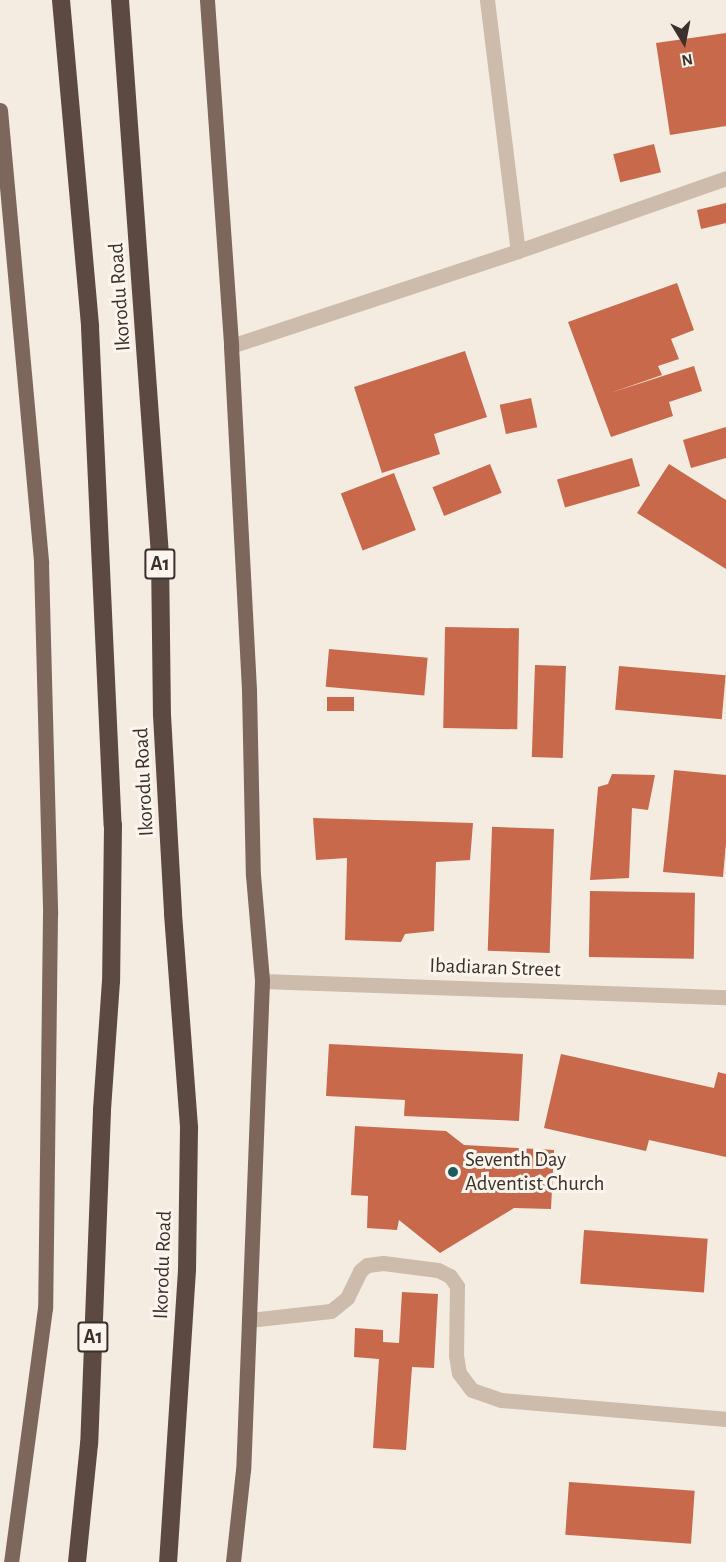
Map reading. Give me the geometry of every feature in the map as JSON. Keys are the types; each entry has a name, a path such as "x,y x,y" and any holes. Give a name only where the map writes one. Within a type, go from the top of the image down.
{"highway":[{"name":"Ikorodu Road","path":"61,0 90,327 113,825 111,981 102,1110 90,1432 77,1562"},
{"name":"Ikorodu Road","path":"120,0 160,555 163,727 173,914 189,1128 187,1270 168,1562"}],"main road":[{"path":"207,0 231,346 249,690 253,875 262,981 243,1470 233,1562"},
{"path":"0,120 5,242 41,563 50,937 45,1308 11,1562"}],"street":[{"path":"487,0 518,251"},
{"path":"231,346 518,251 726,178"},
{"name":"Ibadiaran Street","path":"262,981 726,997"},
{"path":"249,1320 331,1311 347,1298 360,1271 368,1264 383,1263 438,1270 450,1276 457,1286 456,1355 459,1373 472,1390 501,1400 726,1419"}],"building":[{"path":"726,33 726,126 670,135 656,43"},
{"path":"654,144 661,172 620,182 613,154"},
{"path":"726,203 726,223 701,229 697,210"},
{"path":"677,283 694,330 671,339 679,359 658,366 662,375 610,393 694,366 702,391 669,402 673,416 611,437 568,322"},
{"path":"465,351 487,417 434,434 440,454 382,473 354,387"},
{"path":"531,398 537,427 506,434 500,405"},
{"path":"726,427 726,458 691,468 683,440"},
{"path":"632,458 640,486 565,507 557,479"},
{"path":"490,464 502,493 444,516 433,487"},
{"path":"669,464 726,500 726,569 637,513"},
{"path":"394,473 416,530 363,550 341,493"},
{"path":"445,627 519,628 517,729 443,728"},
{"path":"329,649 428,658 424,695 326,687"},
{"path":"535,665 566,666 563,758 532,757"},
{"path":"619,666 726,675 722,719 615,710"},
{"path":"327,697 354,697 354,711 327,711"},
{"path":"674,770 726,775 726,843 723,877 663,872"},
{"path":"612,774 655,775 648,810 632,808 629,878 590,880 598,787 608,784"},
{"path":"313,818 473,823 470,860 436,862 434,931 405,934 401,942 345,940 347,858 316,860"},
{"path":"492,827 554,829 550,953 488,951"},
{"path":"590,891 695,893 694,959 589,957"},
{"path":"329,1044 523,1054 519,1121 404,1116 405,1100 326,1096"},
{"path":"561,1054 714,1088 718,1072 726,1074 726,1157 649,1140 646,1151 544,1128"},
{"name":"Seventh Day Adventist Church","path":"355,1126 446,1131 464,1145 554,1150 551,1209 514,1208 440,1253 399,1220 397,1230 367,1228 368,1196 351,1195"},
{"path":"584,1230 708,1239 704,1293 580,1284"},
{"path":"402,1292 438,1294 434,1368 412,1367 406,1450 373,1448 379,1359 354,1357 355,1328 383,1330 383,1342 399,1343"},
{"path":"569,1482 695,1491 691,1544 565,1535"}],"place":[{"name":"Seventh Day Adventist Church","path":"453,1172"}]}
